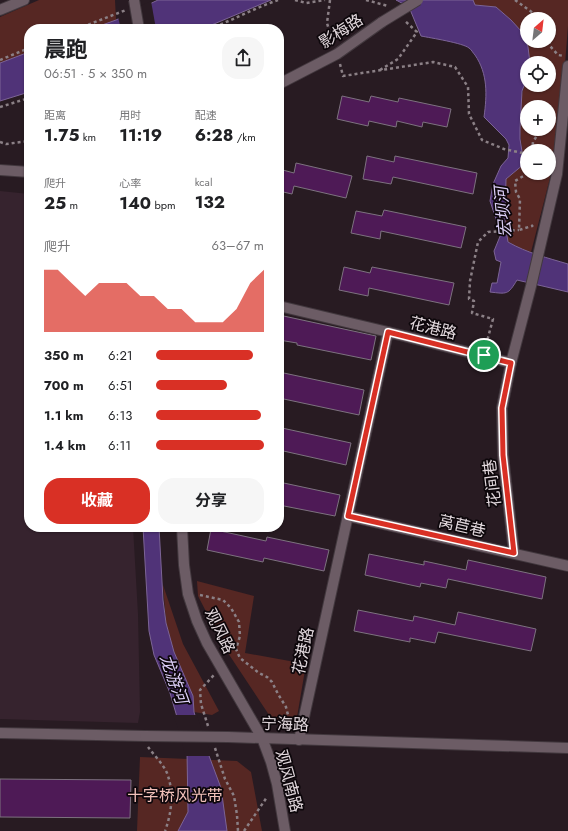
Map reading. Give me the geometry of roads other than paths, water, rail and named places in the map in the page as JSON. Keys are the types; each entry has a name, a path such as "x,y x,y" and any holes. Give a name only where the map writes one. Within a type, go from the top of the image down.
{"street":[{"path":"0,10 24,0"},
{"path":"134,0 138,24"},
{"name":"影梅路","path":"284,81 337,54 382,22 418,0"},
{"path":"511,363 531,286 557,174 568,66"},
{"path":"0,170 24,172"},
{"path":"284,307 388,332"},
{"name":"花港路","path":"296,740 348,516 388,332 511,363"},
{"name":"花间巷","path":"511,363 502,408 503,455 514,553"},
{"name":"莴苣巷","path":"348,516 568,566"},
{"name":"观风路","path":"182,532 184,565 188,594 197,621 207,643 262,738"},
{"name":"宁海路","path":"0,733 262,738 568,748"},
{"name":"观风南路","path":"262,738 277,784 285,831"}],"water":[{"path":"158,0 271,0 214,24 105,24"},
{"name":"宏坝河","path":"396,0 473,0 475,5 496,7 520,30 520,48 528,48 529,56 520,56 520,92 522,92 522,100 520,100 520,167 506,179 505,224 508,242 530,252 568,264 568,292 517,280 509,291 504,293 490,292 492,283 497,283 501,262 496,260 494,251 501,234 490,201 493,184 501,166 508,158 509,145 506,139 484,117 486,85 482,70 475,55 466,46 421,36 409,7"},
{"path":"24,54 24,94 0,101 0,63"},
{"name":"龙游河","path":"143,532 159,532 163,600 166,623 174,652 193,696 194,712 199,729 221,788 227,831 178,831 188,812 187,751 170,693 154,655 149,631"}],"park label":[{"name":"十字桥风光带","path":"175,795"}]}
